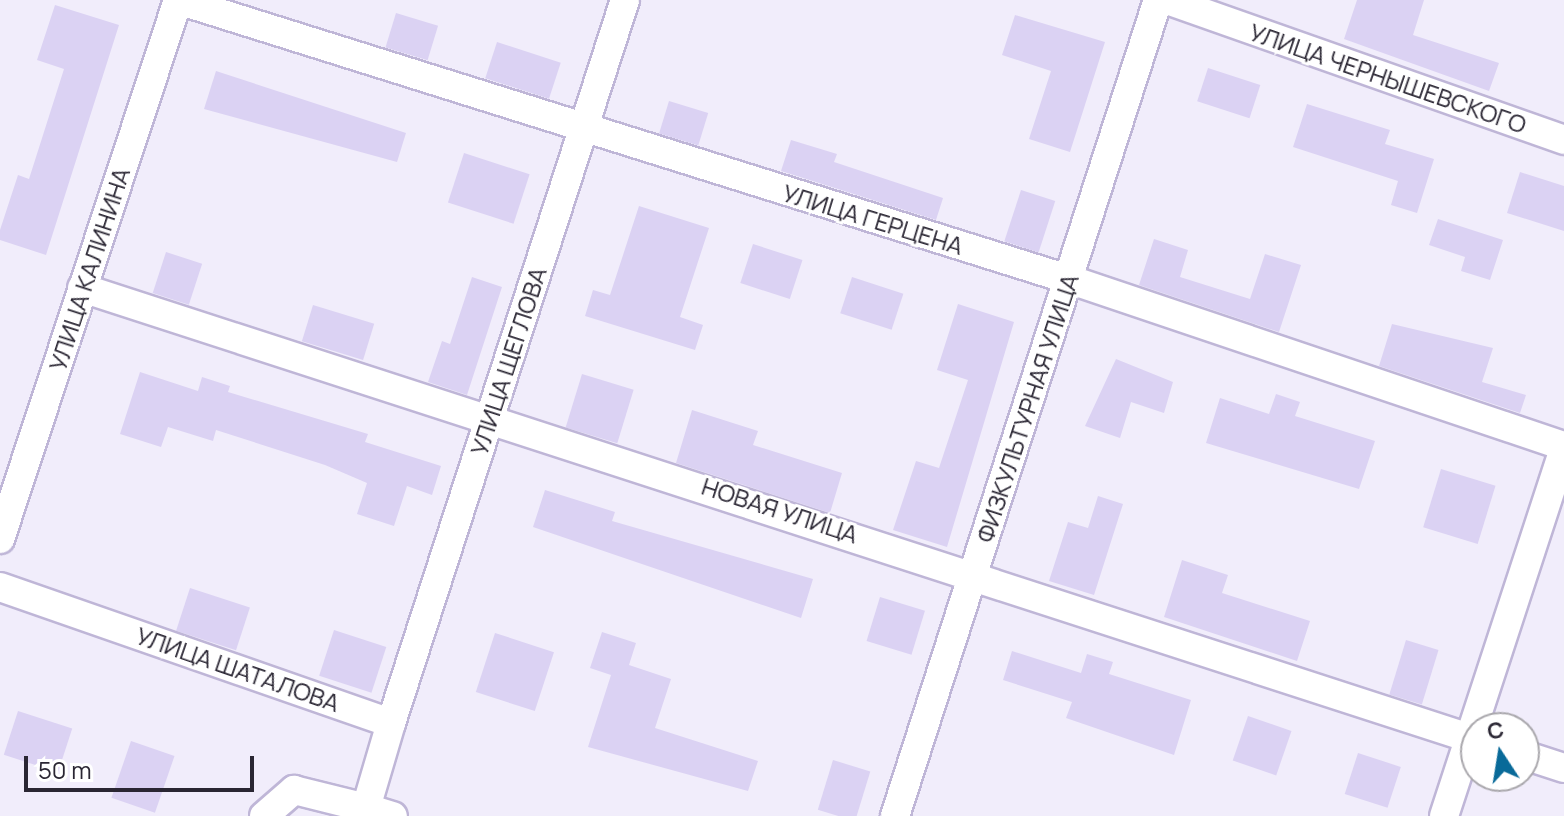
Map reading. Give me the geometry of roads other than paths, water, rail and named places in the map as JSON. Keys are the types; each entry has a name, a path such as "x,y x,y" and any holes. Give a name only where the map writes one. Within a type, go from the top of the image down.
{"street":[{"name":"УЛИЦА ГЕРЦЕНА","path":"178,0 583,130 1068,279 1564,447"},
{"name":"УЛИЦА КАЛИНИНА","path":"0,539 178,0"},
{"name":"УЛИЦА ЩЕГЛОВА","path":"391,723 625,0"},
{"name":"ФИЗКУЛЬТУРНАЯ УЛИЦА","path":"895,816 1158,0"},
{"name":"УЛИЦА ЧЕРНЫШЕВСКОГО","path":"1167,0 1564,140"},
{"name":"НОВАЯ УЛИЦА","path":"82,288 974,572 1460,734"},
{"path":"1482,712 1564,447"},
{"name":"УЛИЦА ШАТАЛОВА","path":"0,587 391,723"},
{"path":"264,816 294,790 380,812 391,723"},
{"path":"1540,760 1564,768"},
{"path":"1444,816 1460,775"}]}
